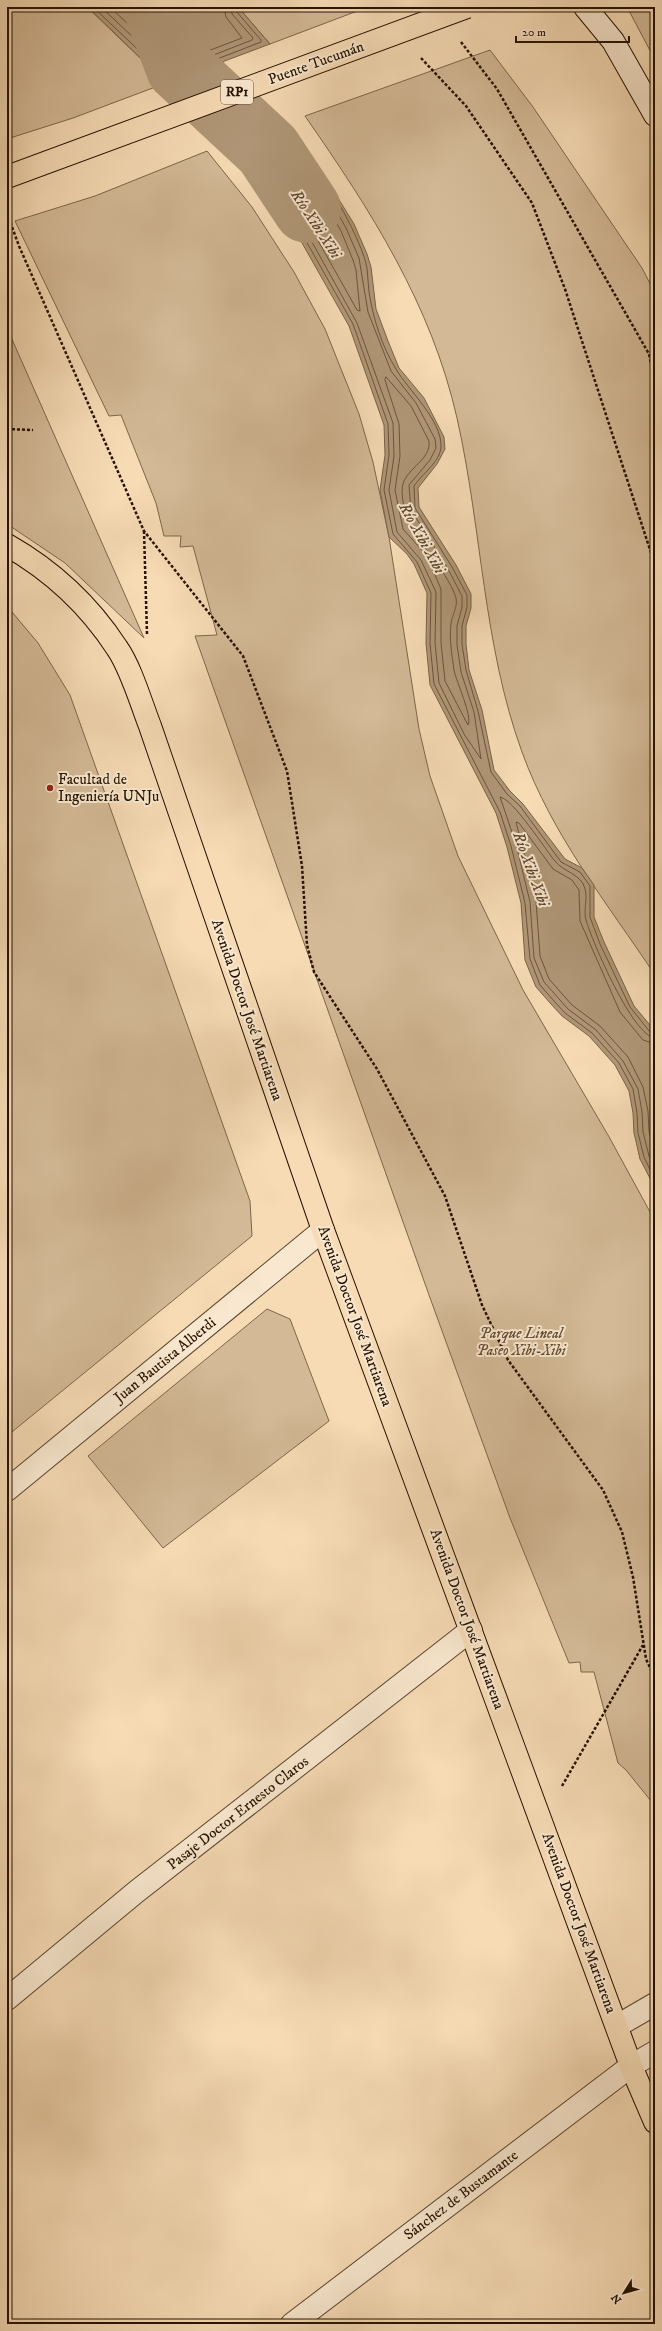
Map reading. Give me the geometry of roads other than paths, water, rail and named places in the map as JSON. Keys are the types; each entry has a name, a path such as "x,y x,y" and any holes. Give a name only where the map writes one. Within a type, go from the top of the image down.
{"main road":[{"name":"Puente Tucumán","path":"7,177 467,7"},
{"name":"Avenida Doctor José Martiarena","path":"7,545 52,574 76,596 118,648 150,726 323,1230 631,2066 655,2122"}],"street":[{"path":"585,7 613,41 655,115"},
{"name":"Juan Bautista Alberdi","path":"7,1490 323,1230"},
{"name":"Pasaje Doctor Ernesto Claros","path":"7,1999 136,1892 471,1630"},
{"path":"617,2026 655,2004"},
{"name":"Sánchez de Bustamante","path":"292,2324 631,2066 655,2052"}],"water":[{"path":"88,7 238,7 270,44 166,83"},
{"path":"265,130 311,159 322,172 354,224 371,267 376,309 399,368 424,398 444,437 445,449 437,464 418,488 419,507 456,565 471,594 471,608 466,626 466,644 469,670 482,710 494,770 510,791 523,804 565,859 582,868 594,885 594,917 604,942 634,1006 655,1031 655,1188 640,1159 634,1133 633,1113 629,1091 615,1065 589,1036 562,1016 536,987 525,960 521,903 507,847 496,813 430,685 426,643 427,593 414,564 407,554 389,537 380,490 385,455 384,425 349,326 280,204 228,143"}],"waterway":[{"name":"Río Xibi Xibi","path":"157,7 180,68 268,150 307,209"}],"place":[{"name":"Facultad de Ingeniería UNJu","path":"50,788"}],"park label":[{"name":"Parque Lineal Paseo Xibi-Xibi","path":"521,1342"}]}
